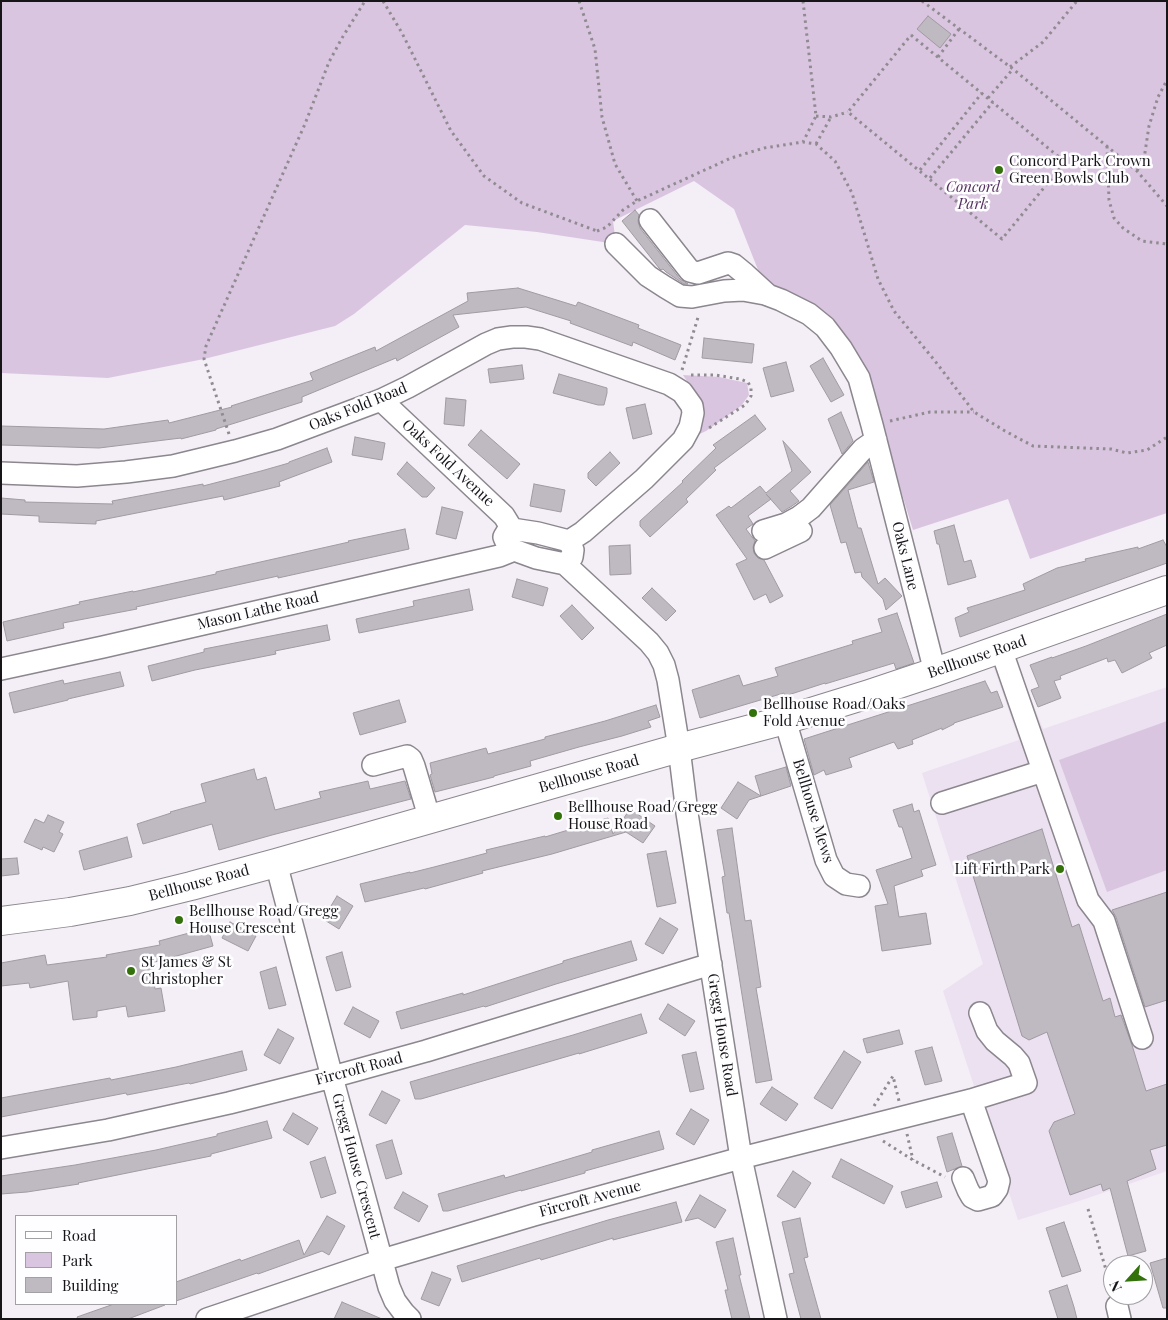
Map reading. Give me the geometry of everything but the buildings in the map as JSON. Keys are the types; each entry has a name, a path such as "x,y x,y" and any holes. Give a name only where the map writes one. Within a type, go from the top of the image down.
{"main road":[{"name":"Bellhouse Road","path":"1,922 130,901 276,863 679,748 785,720 934,672 1167,590"}],"street":[{"path":"650,220 690,271 698,273 728,263 734,265 768,295"},
{"name":"Oaks Lane","path":"616,244 648,276 680,296 705,295 724,290 743,290 768,295 809,314 825,327 841,348 859,378 934,672"},
{"name":"Oaks Fold Road","path":"1,473 76,476 126,472 174,466 235,451 277,439 381,400 486,344 498,339 512,337 540,339 669,384 678,382 682,392 692,406 693,413 690,427 683,440"},
{"name":"Oaks Fold Avenue","path":"381,400 504,516 513,539"},
{"path":"764,539 786,524 799,518 811,508 863,449 874,432"},
{"path":"569,542 644,479 683,440"},
{"path":"513,539 538,533 569,542 573,550 572,557 565,564"},
{"path":"513,539 536,558 565,564 649,642 658,653 668,680 679,748"},
{"name":"Mason Lathe Road","path":"1,669 499,556 513,539"},
{"path":"1001,648 1088,900 1104,922 1142,1038"},
{"name":"Bellhouse Mews","path":"785,720 826,860 834,876 846,884 858,886"},
{"name":"Gregg House Road","path":"679,748 687,812 742,1158 776,1319"},
{"path":"373,766 407,756 411,759 430,820"},
{"path":"942,803 1043,771"},
{"name":"Gregg House Crescent","path":"276,863 389,1287 396,1301 410,1319"},
{"name":"Fircroft Road","path":"1,1148 117,1128 229,1103 332,1077 711,964"},
{"name":"Fircroft Avenue","path":"207,1319 382,1260 534,1214 742,1158 975,1099 1026,1083 1019,1063 987,1031 980,1013"},
{"path":"963,1178 972,1196 978,1200 992,1196 997,1190 999,1181 975,1099"}],"path":[{"path":"235,451 204,358 206,346 305,124 329,62 365,1"},
{"path":"383,1 402,33 451,131 484,176 522,203 597,231 616,244"},
{"path":"579,1 596,48 602,118 615,164 637,200"},
{"path":"803,1 816,116 803,142"},
{"path":"922,1 1011,68 1137,171 1167,206"},
{"path":"988,98 1011,68 1043,42 1077,1"},
{"path":"938,57 959,29"},
{"path":"816,116 831,117 848,112 911,35 1065,162 1002,239 848,112"},
{"path":"1137,171 1144,159 1149,126 1158,97 1167,80"},
{"path":"920,170 982,93"},
{"path":"930,178 993,102"},
{"path":"816,144 831,117"},
{"path":"597,231 607,226 623,210 637,200 731,158 764,148 803,142 816,144 835,161 852,193 878,279 894,311 974,412 1033,446 1111,449 1127,453 1147,450 1167,437"},
{"path":"1107,146 1109,200 1114,218 1123,228 1142,240 1167,244"},
{"path":"683,440 704,431 745,404 751,396 751,388 748,382 740,379 716,375 678,382 705,295"},
{"path":"874,432 930,412 974,412"},
{"path":"913,1160 949,1179 963,1178"},
{"path":"1088,1209 1117,1306"}],"shaded area":[{"name":"Lift Firth Park","path":"1015,658 1043,729 1167,687 1167,1171 1018,1220 943,991 983,964 922,773 1019,740 993,665"}],"green space":[{"name":"Concord Park","path":"1,1 1167,1 1167,513 1030,559 1008,499 913,530 864,370 764,285 734,209 694,181 613,221 616,244 537,232 465,225 354,314 335,326 204,359 108,378 1,373"},
{"path":"683,375 719,377 747,383 749,395 741,406 706,431 691,438 696,395"},
{"path":"1167,721 1167,870 1107,892 1059,760"}],"place":[{"name":"Concord Park Crown Green Bowls Club","path":"999,170"},
{"name":"Bellhouse Road/Oaks Fold Avenue","path":"753,713"},
{"name":"Bellhouse Road/Gregg House Road","path":"558,816"},
{"name":"Lift Firth Park","path":"1060,869"},
{"name":"Bellhouse Road/Gregg House Crescent","path":"179,920"},
{"name":"St James & St Christopher","path":"131,971"}]}
